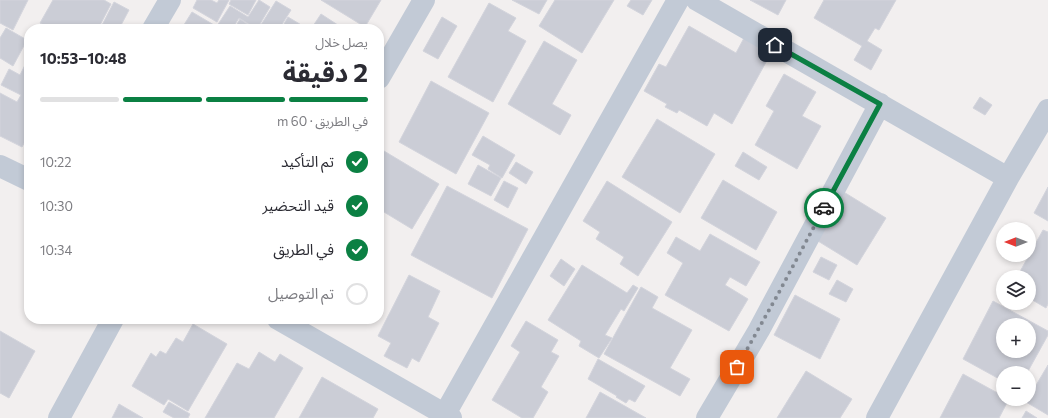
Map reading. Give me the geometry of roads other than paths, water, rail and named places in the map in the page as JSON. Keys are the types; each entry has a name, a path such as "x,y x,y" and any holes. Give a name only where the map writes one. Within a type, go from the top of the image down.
{"street":[{"path":"156,24 170,0"},
{"path":"384,69 424,0"},
{"path":"287,324 448,416 678,0"},
{"path":"697,0 1008,178"},
{"path":"707,418 766,317 880,104"},
{"path":"877,418 1008,178 1048,110"},
{"path":"0,166 24,178"},
{"path":"59,418 110,324"}]}
